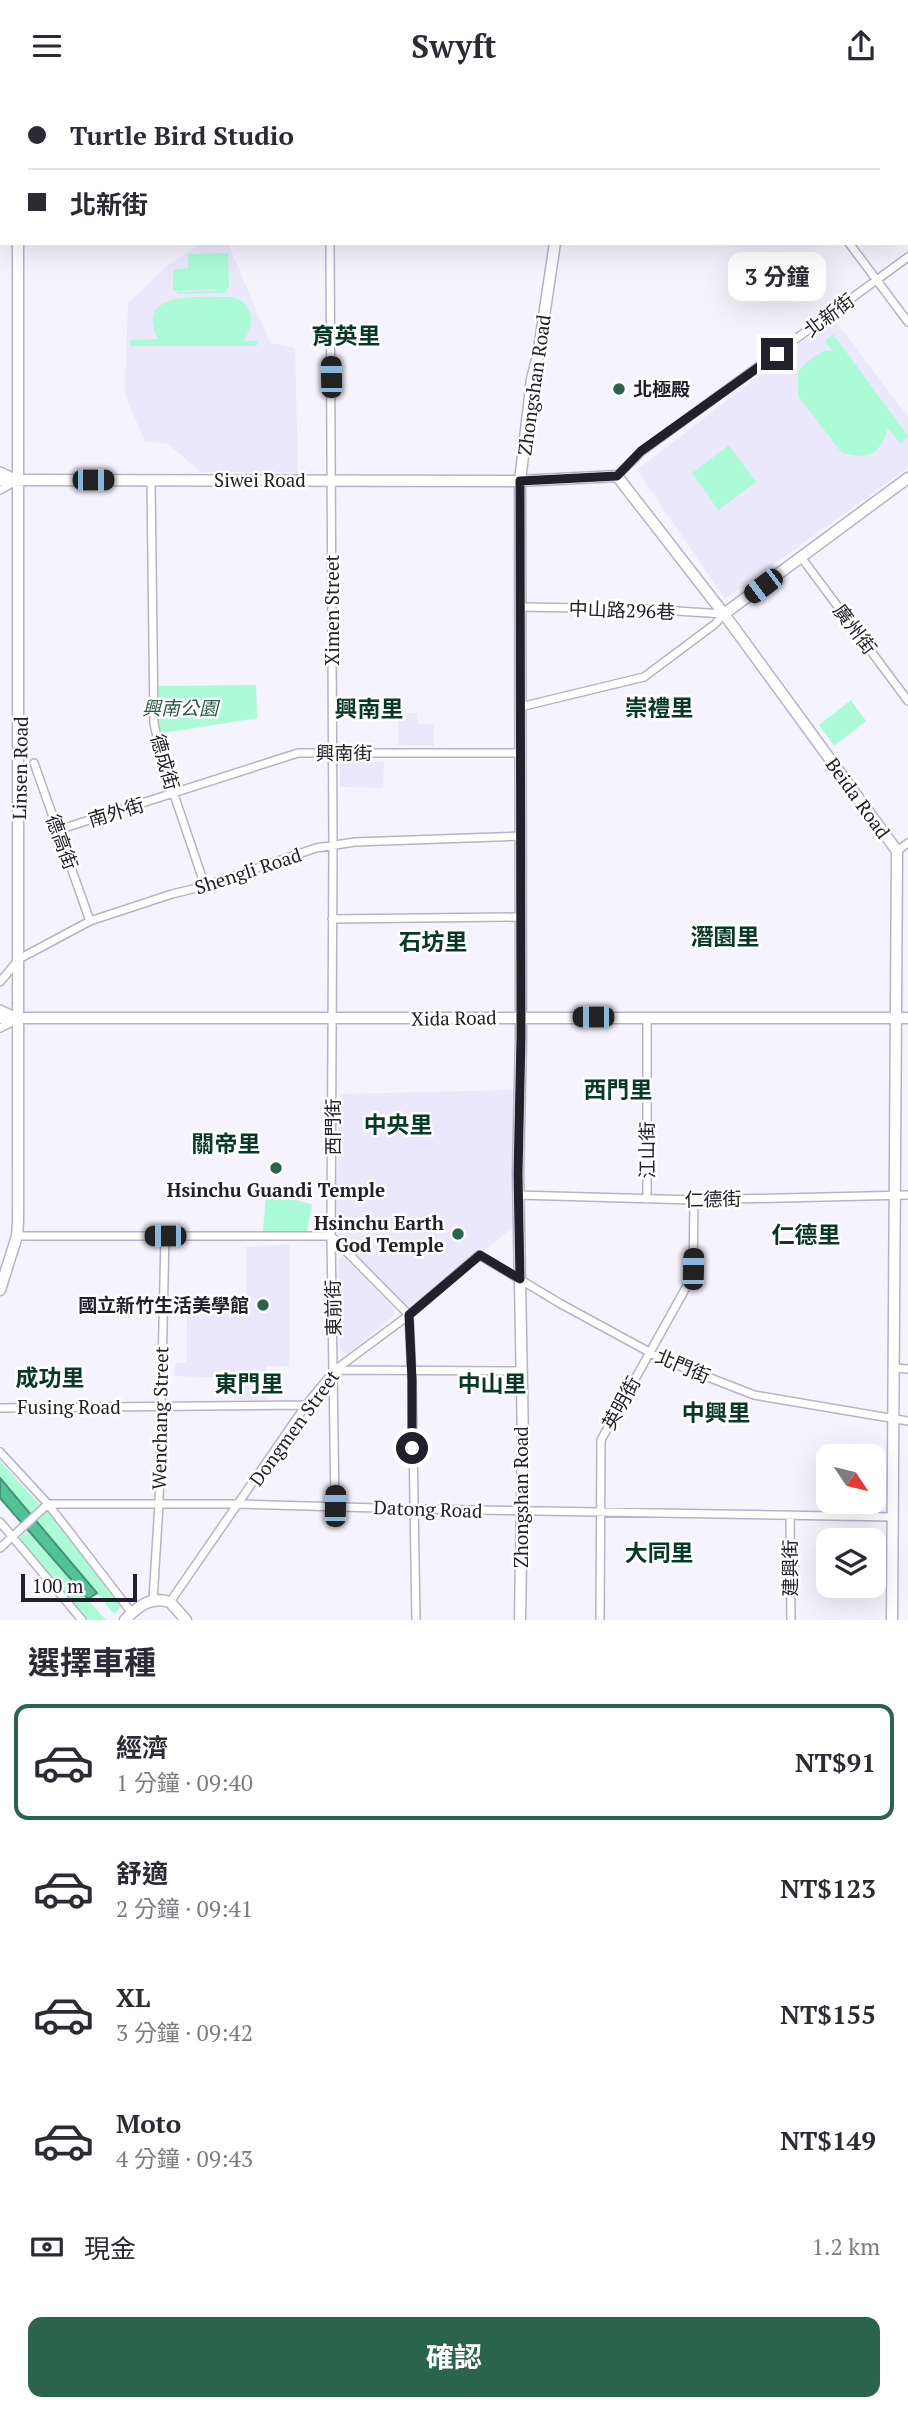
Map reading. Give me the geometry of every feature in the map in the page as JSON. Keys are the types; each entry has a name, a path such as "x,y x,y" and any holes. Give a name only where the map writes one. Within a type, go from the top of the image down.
{"street":[{"name":"Linsen Road","path":"0,1290 17,1236 18,245"},
{"name":"Ximen Street","path":"330,245 333,1018"},
{"name":"Zhongshan Road","path":"520,1620 520,481 532,379 555,245"},
{"path":"850,245 908,321"},
{"name":"北新街","path":"617,476 641,451 908,257"},
{"path":"0,471 19,480"},
{"path":"520,481 617,476"},
{"name":"Beida Road","path":"617,476 724,614 897,851 892,1620"},
{"path":"520,707 644,677 715,624 724,614 908,478"},
{"name":"Siwei Road","path":"0,480 520,481"},
{"path":"0,490 19,480"},
{"name":"德成街","path":"151,480 154,724 161,756 205,886"},
{"name":"廣州街","path":"801,557 908,701"},
{"name":"中山路296巷","path":"520,607 645,609 724,614"},
{"name":"興南街","path":"174,794 298,753 520,753"},
{"name":"德高街","path":"34,763 90,921"},
{"name":"南外街","path":"58,831 174,794"},
{"name":"Shengli Road","path":"0,982 19,959 90,921 316,848 355,842 521,836"},
{"path":"897,851 908,843"},
{"path":"332,919 521,917"},
{"path":"0,1009 19,1018"},
{"name":"江山街","path":"647,1017 647,1199"},
{"name":"Xida Road","path":"0,1018 908,1018"},
{"path":"0,1028 19,1018"},
{"name":"西門街","path":"331,1237 333,1018"},
{"name":"仁德街","path":"518,1195 694,1200 908,1195"},
{"name":"英明街","path":"600,1620 601,1440 693,1275 694,1200"},
{"path":"17,1236 331,1237 409,1315 415,1620"},
{"name":"Wenchang Street","path":"153,1599 159,1504 165,1236"},
{"name":"東前街","path":"331,1237 335,1506"},
{"name":"北門街","path":"480,1255 649,1352 754,1395 908,1421"},
{"name":"Dongmen Street","path":"170,1602 306,1405 335,1370 409,1315 480,1255"},
{"path":"895,1368 908,1369"},
{"path":"335,1370 522,1371"},
{"name":"Fusing Road","path":"0,1408 306,1405"},
{"path":"0,1452 48,1504 129,1616 153,1599 170,1602 186,1620"},
{"path":"0,1548 48,1504"},
{"name":"Datong Road","path":"48,1504 239,1504 893,1517"},
{"name":"建興街","path":"790,1515 791,1620"},
{"path":"0,1522 82,1620"}],"shaded area":[{"path":"199,245 229,245 270,343 295,348 298,473 200,472 168,444 145,441 125,395 128,303 168,265"},
{"path":"833,318 908,417 908,468 725,599 637,470"},
{"path":"398,713 417,713 417,724 434,724 434,746 398,745"},
{"path":"340,761 384,762 383,788 340,787"},
{"path":"514,1090 514,1101 519,1101 519,1222 410,1313 332,1237 338,1160 336,1105 341,1104 341,1094"},
{"path":"289,1244 289,1366 266,1366 267,1400 234,1400 234,1378 174,1376 175,1363 187,1363 187,1300 246,1300 246,1247"},
{"path":"343,1256 394,1308 394,1316 347,1354 340,1350 339,1260"},
{"path":"0,1478 97,1593 88,1599 0,1498"}],"green space":[{"path":"228,253 229,288 226,293 177,294 216,289 173,291 173,270 188,268 188,254"},
{"path":"191,297 233,297 245,305 251,316 250,328 243,341 257,341 257,346 130,346 130,340 158,339 153,323 155,311 163,304"},
{"path":"833,334 908,436 901,444 888,428 881,444 872,453 859,456 842,453 798,396 798,371 825,350 834,352 825,341"},
{"path":"729,445 756,482 718,510 692,473"},
{"name":"興南公園","path":"256,685 257,718 162,733 156,686"},
{"path":"851,700 866,721 834,746 819,725"},
{"path":"266,1193 312,1204 307,1231 263,1231"},
{"path":"0,1461 40,1505 31,1513 0,1478"},
{"path":"48,1510 124,1604 114,1614 37,1521"},
{"path":"27,1531 106,1620 86,1620 18,1539"}],"place":[{"name":"北極殿","path":"619,389"},
{"name":"Hsinchu Guandi Temple","path":"276,1168"},
{"name":"Hsinchu Earth God Temple","path":"458,1234"},
{"name":"國立新竹生活美學館","path":"263,1305"}],"district":[{"name":"育英里","path":"346,336"},
{"name":"崇禮里","path":"659,708"},
{"name":"興南里","path":"369,709"},
{"name":"潛園里","path":"725,937"},
{"name":"石坊里","path":"433,942"},
{"name":"西門里","path":"618,1090"},
{"name":"中央里","path":"398,1125"},
{"name":"關帝里","path":"226,1144"},
{"name":"仁德里","path":"806,1235"},
{"name":"成功里","path":"50,1378"},
{"name":"東門里","path":"249,1384"},
{"name":"中山里","path":"492,1384"},
{"name":"中興里","path":"716,1413"},
{"name":"大同里","path":"659,1553"}],"route":[{"path":"412,1448 409,1315 480,1255 520,1279 520,481 617,476 641,451 777,354"}]}
